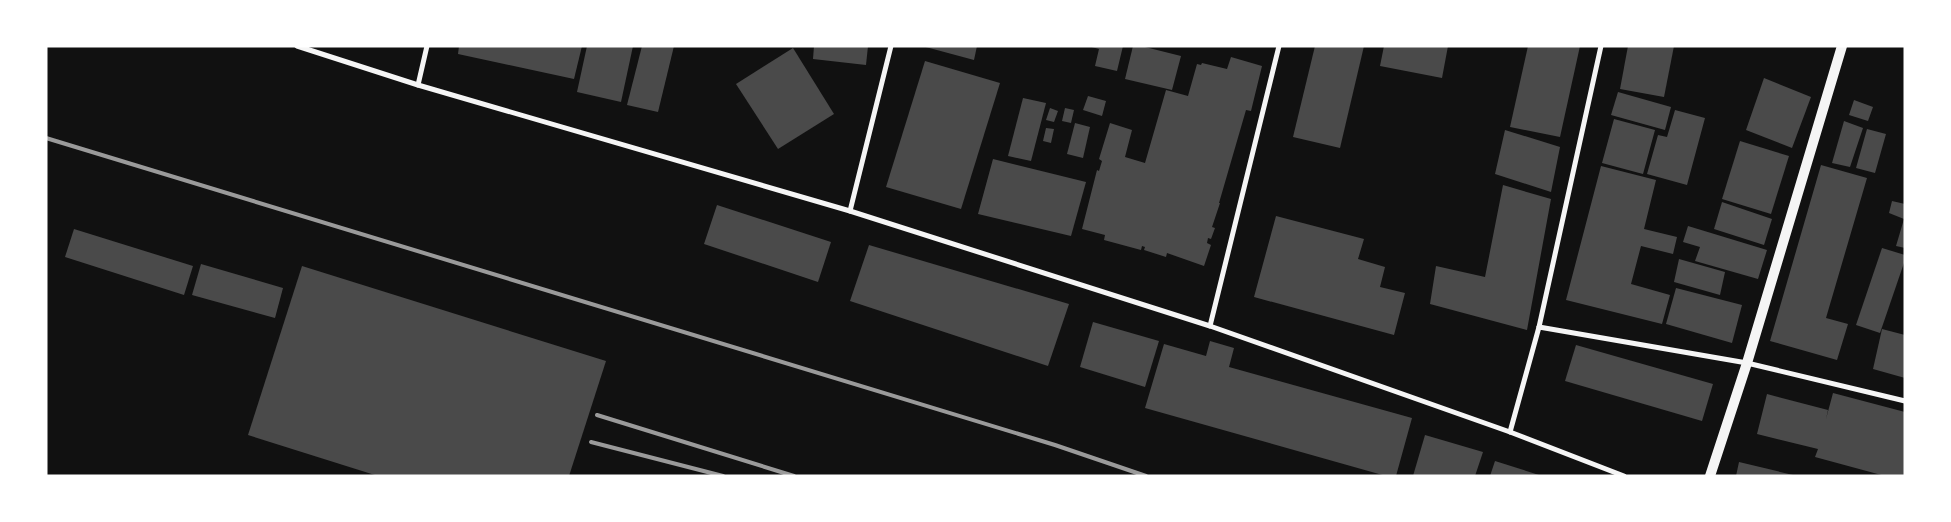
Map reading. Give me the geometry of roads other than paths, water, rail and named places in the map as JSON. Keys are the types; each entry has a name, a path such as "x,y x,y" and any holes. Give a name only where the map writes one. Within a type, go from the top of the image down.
{"main road":[{"path":"1710,476 1747,363 1842,46"}],"street":[{"path":"297,46 418,85 850,211 1210,326 1510,432 1624,476"},
{"path":"418,85 427,46"},
{"path":"850,211 891,46"},
{"path":"1210,326 1280,46"},
{"path":"1510,432 1539,327 1601,46"},
{"path":"1539,327 1747,363 1905,401"}],"railway":[{"path":"46,138 1055,445 1146,476"},
{"path":"597,415 794,476"},
{"path":"591,442 723,476"}]}
